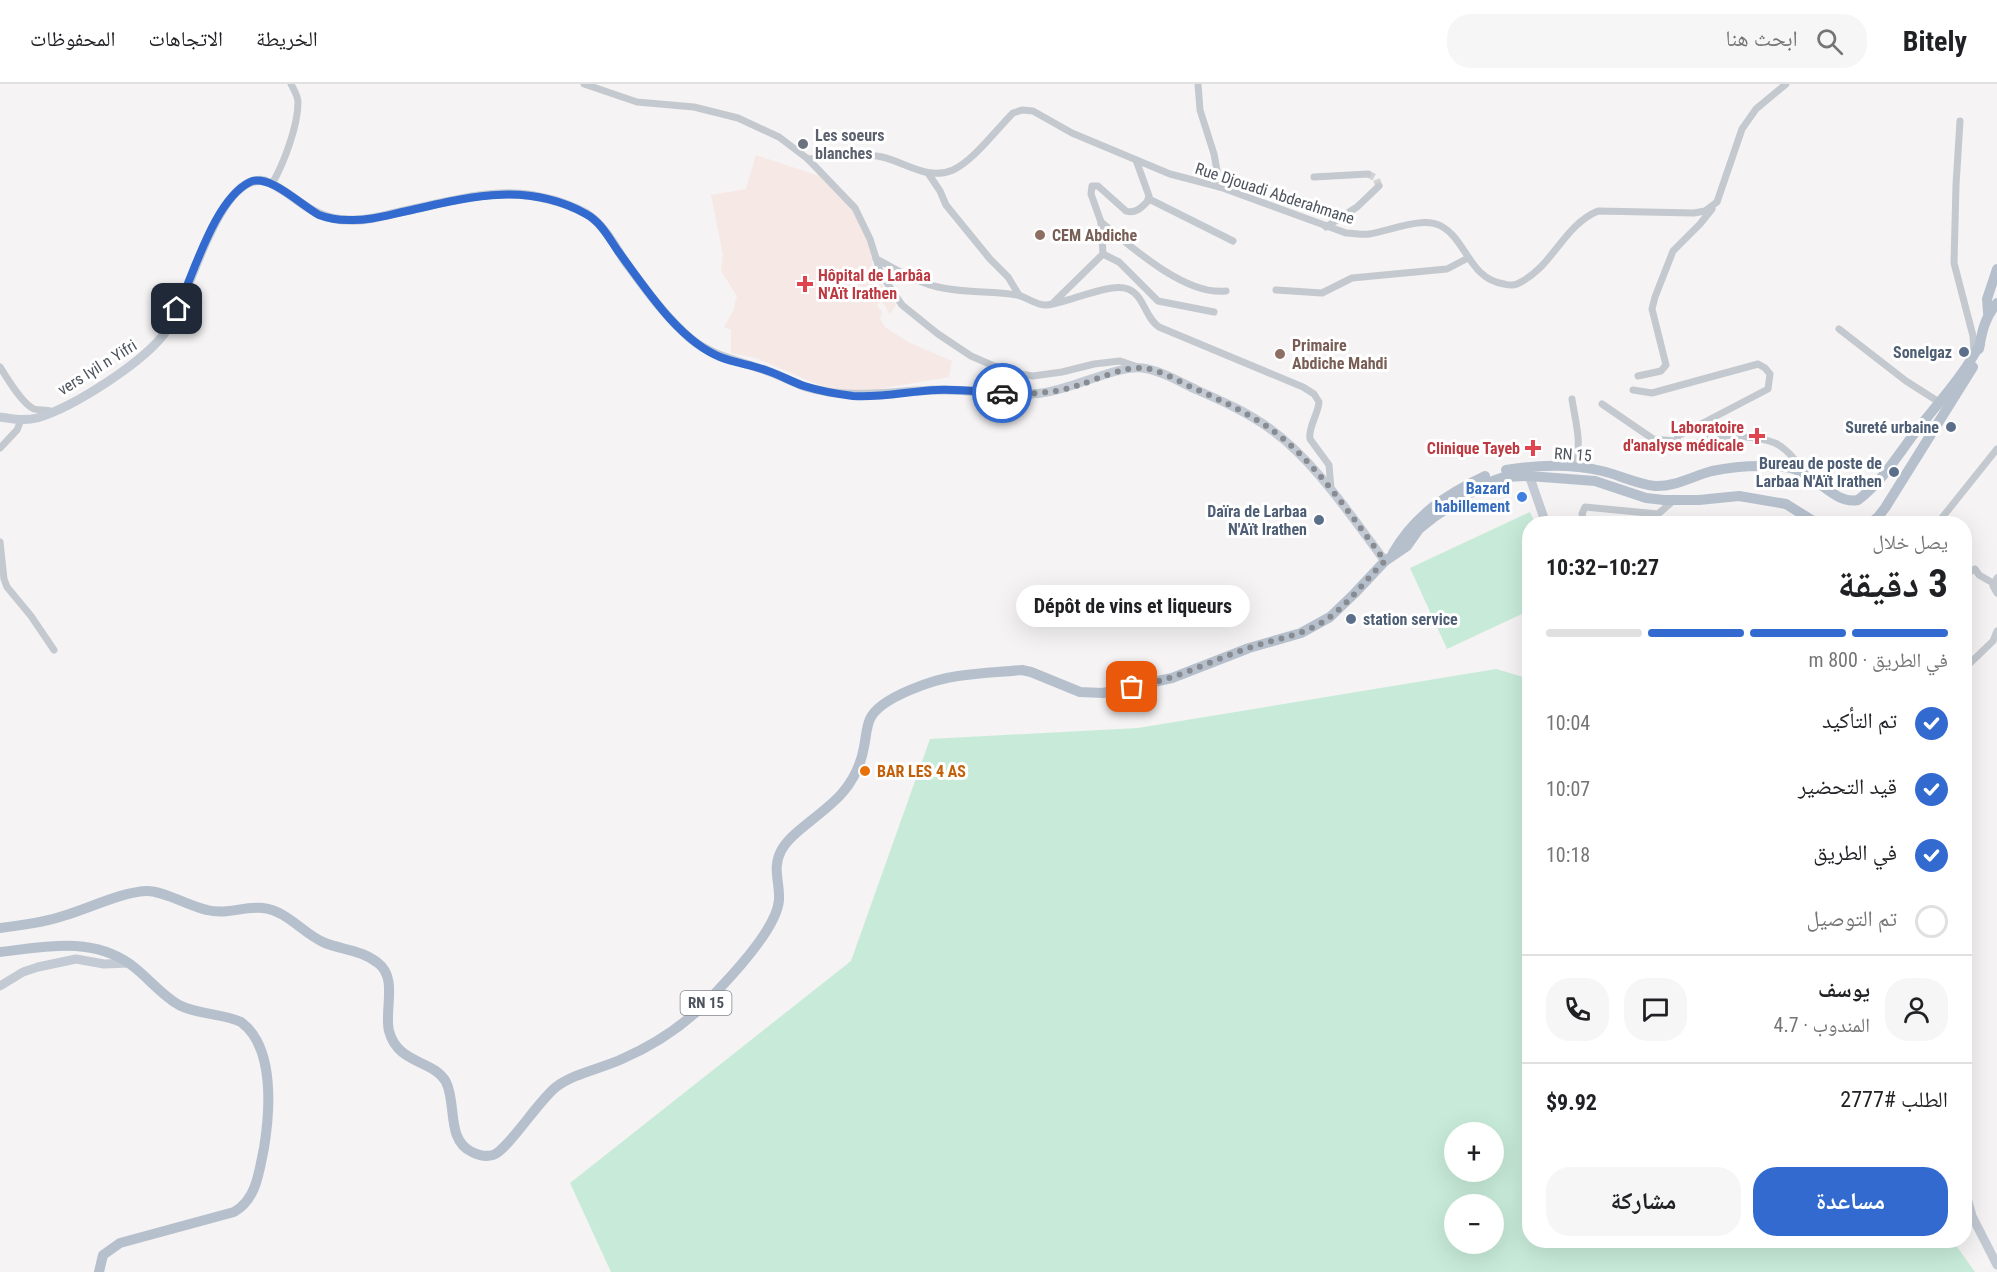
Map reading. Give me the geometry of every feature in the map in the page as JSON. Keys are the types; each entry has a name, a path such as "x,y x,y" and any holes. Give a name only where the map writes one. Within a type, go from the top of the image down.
{"main road":[{"name":"vers Iγil n Yifri","path":"0,417 21,420 53,412 130,366 158,343 167,330 209,233 224,207 253,181 262,180 272,183"},
{"path":"272,183 302,205 323,216 348,220 380,217 470,197 514,193 538,196 567,205 598,222 642,284 676,325 694,341 719,357 831,393 856,396 940,390 1042,394 1138,367 1154,371 1234,406 1270,428 1307,462 1388,559"},
{"path":"1989,313 1987,299 1997,269"},
{"path":"1879,516 1977,362 1989,313 1997,303"},
{"name":"RN 15","path":"0,928 51,920 132,893 146,891 156,892 175,901 209,911 222,913 260,908 283,915 328,945 356,951 381,964 388,979 389,1032 394,1042 408,1057 440,1074 446,1083 451,1097 454,1128 462,1146 468,1151 491,1156 497,1154 555,1088 652,1043 691,1016 724,984 763,935 776,913 779,892 776,871 778,856 784,846 826,810 846,789 861,760 871,717 883,704 918,688 956,676 1022,670 1080,692 1092,693 1146,685 1172,678 1249,648 1301,633 1330,617 1388,559 1407,546 1419,529 1434,517 1484,484 1528,471 1573,467 1597,470 1654,486 1679,483 1723,469 1785,467 1805,472 1843,500 1858,500 1939,402 1980,344"},
{"path":"1528,471 1543,516"},
{"name":"RN 15","path":"1528,471 1595,481 1646,498 1673,501 1739,496 1786,504 1805,516"},
{"path":"0,952 77,945 112,953 129,963 163,994 180,1005 192,1010 235,1019 249,1028 262,1054 269,1109 267,1131 255,1188 249,1200 242,1208 234,1212 120,1243 103,1255 99,1272"},
{"path":"0,986 23,972 76,959 104,964 129,963"},
{"path":"1972,1216 1997,1264"}],"street":[{"path":"272,183 286,156 295,118 298,100 291,84"},
{"path":"584,84 637,102 694,107 738,118 779,136 808,159 855,208 870,239 885,281 902,305 938,334 971,356 1008,372 1033,376 1120,361 1138,367"},
{"path":"1198,84 1200,110 1214,154 1220,187"},
{"path":"1638,376 1661,371 1666,365 1652,309 1673,251 1700,224 1717,202 1742,129 1756,109 1786,84"},
{"name":"Rue Djouadi Abderahmane","path":"928,173 952,170 966,161 1013,113 1022,110 1042,115 1072,133 1170,174 1220,187 1346,233 1367,234 1427,222 1442,226 1453,236 1478,271 1499,284 1514,286 1528,279 1554,255 1571,228 1584,217 1598,211 1694,213 1705,211 1717,202"},
{"path":"1960,121 1954,263 1973,336 1974,354"},
{"path":"808,159 882,157 928,173 946,205 990,259 1008,277 1019,295"},
{"path":"1136,160 1149,200 1233,241"},
{"path":"1314,177 1368,174"},
{"path":"1052,304 1103,254 1101,222 1090,189 1094,185 1098,186 1126,212 1131,213 1149,200"},
{"path":"1326,227 1357,207 1376,192 1379,186"},
{"path":"1101,222 1158,267 1203,289 1214,292 1226,291"},
{"path":"1103,254 1119,262 1158,301 1214,312"},
{"path":"1276,290 1322,293 1352,278 1447,269 1468,258"},
{"path":"876,259 931,285 945,289 1019,295 1041,305 1104,290 1122,288 1130,290 1141,302 1152,323 1159,327 1231,356 1314,394 1319,402 1318,413 1309,434 1310,439 1329,465 1331,491"},
{"path":"1839,329 1906,381 1939,402"},
{"path":"1633,390 1652,393 1758,364 1770,374 1770,383 1763,393 1678,436 1676,446 1680,449 1688,448 1708,439 1737,436 1775,443 1790,453 1805,472"},
{"path":"0,367 28,405 53,412"},
{"path":"1572,399 1579,457 1573,467"},
{"path":"1602,404 1653,439 1676,441"},
{"path":"0,448 17,430 21,420"},
{"path":"1943,516 1997,449"},
{"path":"1583,516 1585,507 1658,514 1673,501"},
{"path":"0,542 7,587 31,616 54,650"},
{"path":"1972,570 1975,569 1980,575 1995,581 1993,589 1997,593"},
{"path":"1972,662 1993,641 1997,631"}],"shaded area":[{"name":"Hôpital de Larbâa N'Aït Irathen","path":"756,155 822,177 848,203 864,229 871,251 873,271 896,305 890,314 882,301 877,305 882,312 880,319 885,327 908,342 952,361 949,377 866,391 838,390 821,386 756,358 731,353 731,330 724,327 733,311 737,296 721,271 723,255 711,195 746,189"}],"green space":[{"path":"1530,512 1532,516 1522,516 1522,614 1447,649 1410,568"},
{"path":"1496,669 1522,677 1522,1248 1958,1248 1975,1272 611,1272 570,1183 851,961 930,739 1138,728"}],"tunnel":[{"path":"1368,174 1376,178 1379,186"}],"way so far":[{"path":"1002,393 1042,394 1138,367 1154,371 1234,406 1270,428 1307,462 1385,561 1330,617 1301,633 1249,648 1172,678 1132,687"}],"place":[{"name":"Les soeurs blanches","path":"803,144"},
{"name":"CEM Abdiche","path":"1040,235"},
{"name":"Hôpital de Larbâa N'Aït Irathen","path":"805,284"},
{"name":"Sonelgaz","path":"1964,352"},
{"name":"Primaire Abdiche Mahdi","path":"1280,354"},
{"name":"Sureté urbaine","path":"1951,427"},
{"name":"Laboratoire d'analyse médicale","path":"1757,436"},
{"name":"Clinique Tayeb","path":"1533,448"},
{"name":"Bureau de poste de Larbaa N'Aït Irathen","path":"1894,472"},
{"name":"Bazard habillement","path":"1522,497"},
{"name":"Daïra de Larbaa N'Aït Irathen","path":"1319,520"},
{"name":"station service","path":"1351,619"},
{"name":"Dépôt de vins et liqueurs","path":"1132,687"},
{"name":"BAR LES 4 AS","path":"865,771"}],"route":[{"path":"177,309 209,233 224,207 253,181 262,180 272,183 302,205 323,216 348,220 380,217 470,197 514,193 538,196 567,205 598,222 642,284 676,325 694,341 719,357 831,393 856,396 940,390 1002,393"}]}
